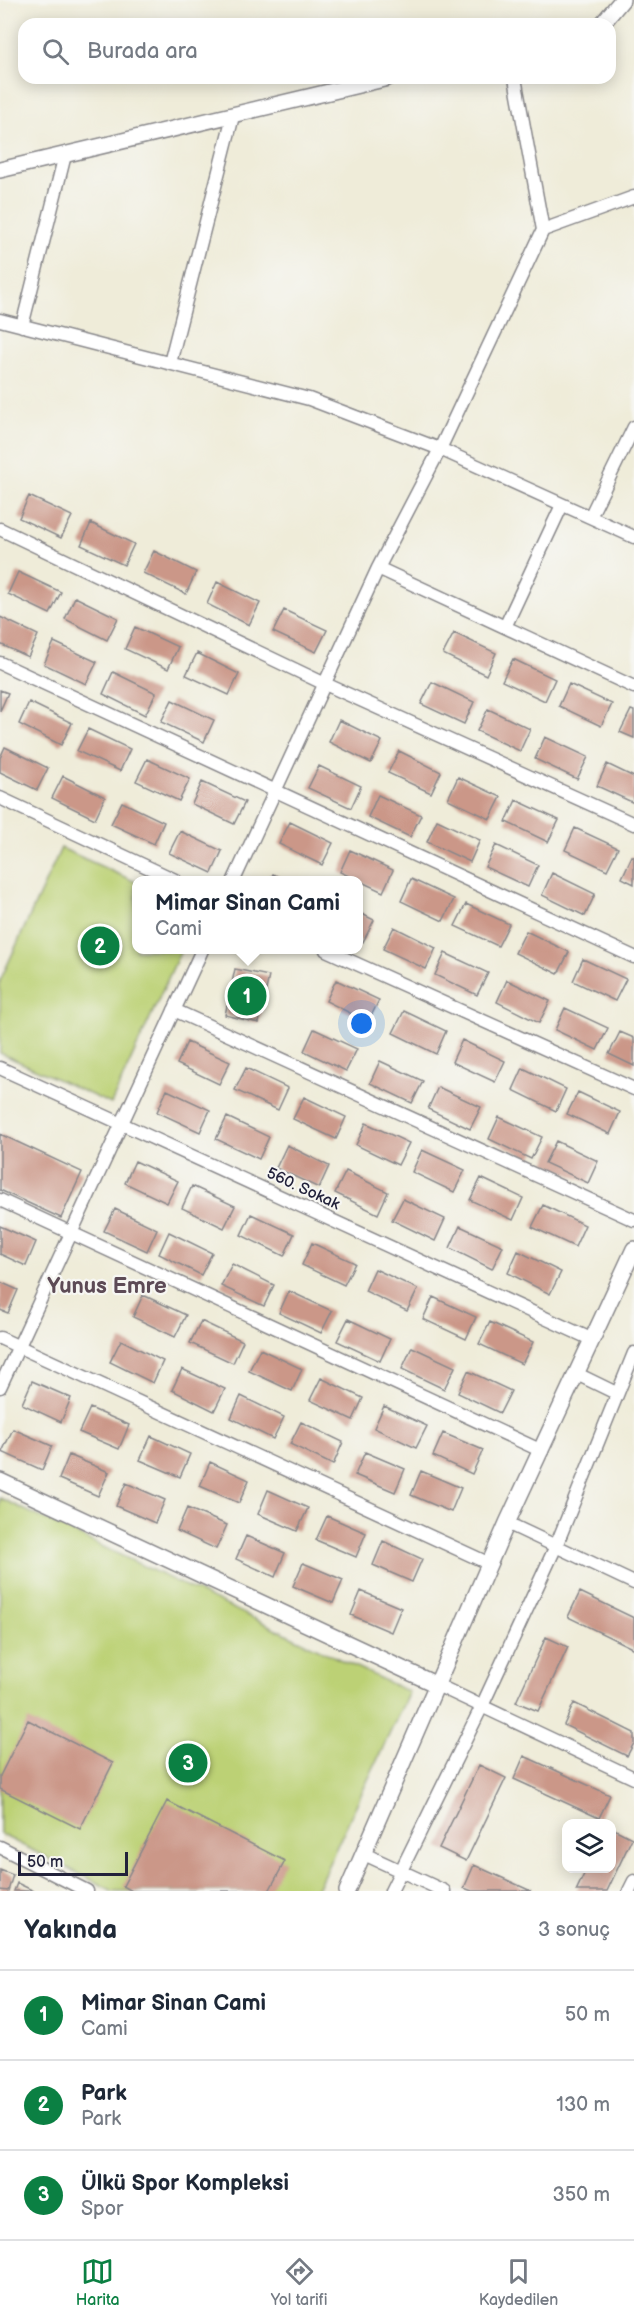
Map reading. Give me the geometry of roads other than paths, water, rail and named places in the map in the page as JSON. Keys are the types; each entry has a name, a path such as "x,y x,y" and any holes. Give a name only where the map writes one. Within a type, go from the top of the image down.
{"street":[{"path":"607,18 622,0"},
{"path":"0,170 363,84"},
{"path":"236,876 323,683 378,568 440,449 543,230 516,84"},
{"path":"170,363 233,116"},
{"path":"22,326 64,155"},
{"path":"543,230 634,197"},
{"path":"0,320 309,399 440,449 634,537"},
{"path":"590,517 634,427"},
{"path":"505,627 562,505"},
{"path":"0,531 323,683 634,824"},
{"path":"378,568 634,687"},
{"path":"0,663 634,957"},
{"path":"0,798 166,876"},
{"path":"0,1387 200,954"},
{"path":"335,954 634,1089"},
{"path":"174,1010 634,1220"},
{"name":"560. Sokak","path":"0,1068 593,1340"},
{"path":"0,1200 542,1451"},
{"path":"347,1891 507,1523 634,1249"},
{"path":"0,1338 490,1564"},
{"path":"391,1891 482,1706 556,1546 634,1353"},
{"path":"577,1374 616,1393"},
{"path":"0,1481 634,1778"},
{"path":"507,1523 634,1583"},
{"path":"0,1847 87,1891"},
{"path":"364,1854 444,1891"},
{"path":"629,1891 634,1881"}],"place":[{"name":"Park","path":"100,946"},
{"name":"Mimar Sinan Cami","path":"247,996"},
{"name":"Ülkü Spor Kompleksi","path":"188,1763"}],"district":[{"name":"Yunus Emre","path":"107,1286"}]}
